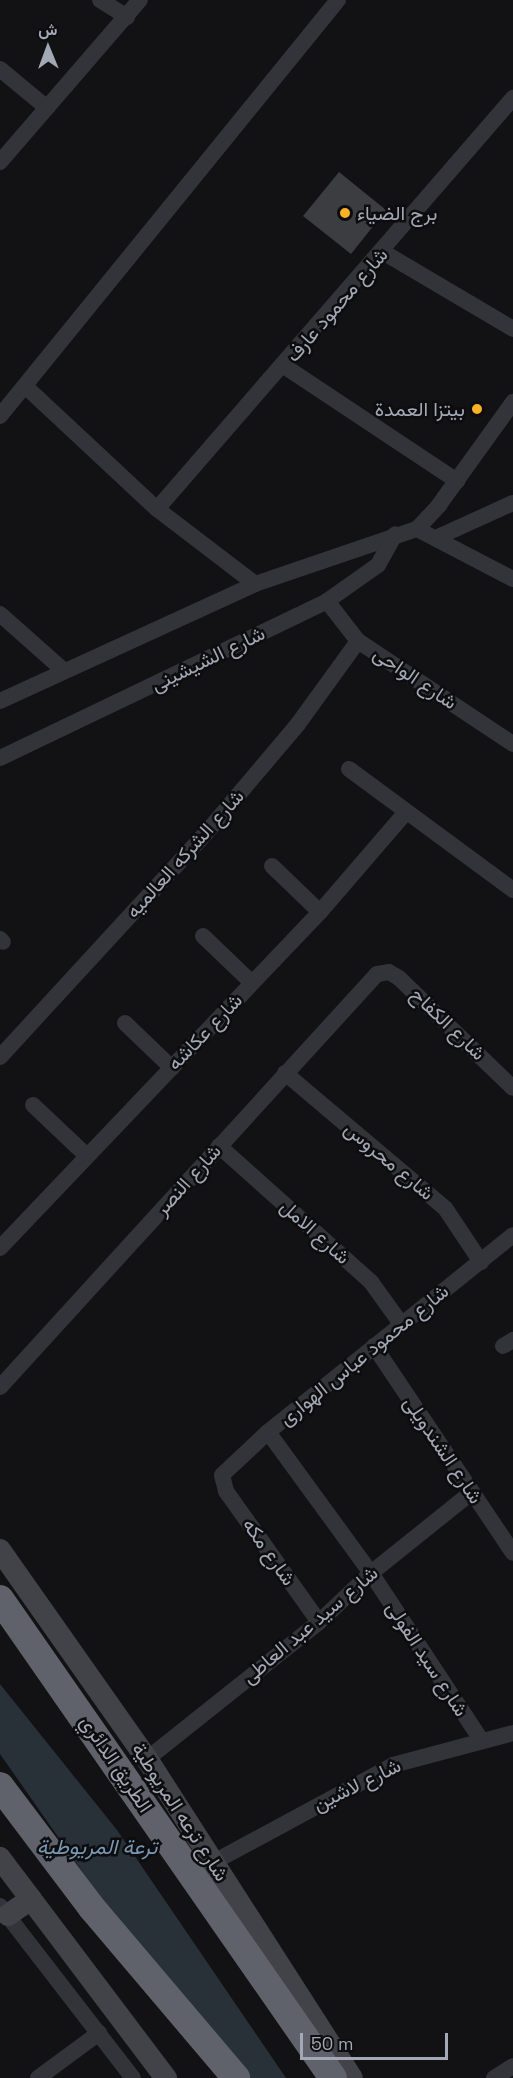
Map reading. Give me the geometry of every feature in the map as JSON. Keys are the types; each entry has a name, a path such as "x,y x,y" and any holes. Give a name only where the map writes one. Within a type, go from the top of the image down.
{"highway":[{"name":"الطريق الدائري","path":"0,1599 333,2078"},
{"path":"0,1786 92,1908 236,2078"}],"main road":[{"name":"شارع ترعه المريوطية","path":"0,1550 147,1759 352,2078"},
{"path":"0,1858 166,2078"},
{"path":"4,1910 31,1899"}],"street":[{"path":"100,0 127,17"},
{"path":"0,162 140,0"},
{"path":"0,416 338,0"},
{"path":"0,69 47,108"},
{"name":"شارع محمود عارف","path":"157,509 383,252 513,98"},
{"path":"383,252 513,329"},
{"path":"284,366 457,481"},
{"path":"25,386 157,509 255,584"},
{"path":"417,529 457,481 513,402"},
{"path":"438,537 513,503"},
{"path":"0,701 63,670 255,584 395,534 417,529 438,537 513,579"},
{"name":"شارع الشيشينى","path":"0,758 327,602 378,566 395,534"},
{"name":"شارع الواحى","path":"327,602 358,641 513,744"},
{"path":"0,614 63,670"},
{"name":"شارع الشركه العالميه","path":"0,1057 213,824 298,724 358,641"},
{"path":"349,770 513,890"},
{"name":"شارع عكاشه","path":"2,1240 87,1156 320,912 406,813"},
{"path":"272,866 320,912"},
{"path":"203,936 252,983"},
{"name":"شارع الكفاح","path":"377,974 389,972 399,978 513,1088"},
{"name":"شارع النصر","path":"0,1387 377,974"},
{"path":"125,1023 172,1068"},
{"name":"شارع محروس","path":"285,1073 445,1208 481,1262"},
{"path":"33,1105 87,1156"},
{"name":"شارع الامل","path":"219,1146 376,1287 402,1325"},
{"name":"شارع محمود عباس الهوارى","path":"222,1480 225,1469 268,1432 513,1236"},
{"name":"شارع الشندويلى","path":"374,1346 513,1553"},
{"name":"شارع سيد الفولى","path":"268,1432 370,1573 481,1740"},
{"name":"شارع مكه","path":"222,1480 226,1491 319,1622"},
{"name":"شارع سيد عبد العاطى","path":"147,1759 319,1622 370,1573 472,1492"},
{"name":"شارع لاشين","path":"212,1863 393,1765 513,1733"},
{"path":"4,1910 133,2078"},
{"path":"38,2078 99,2033"},
{"path":"494,2078 513,2066"}],"water":[{"name":"ترعة المريوطية","path":"0,1684 117,1830 286,2078 228,2078 222,2071 0,1754"}],"building":[{"name":"برج الضياء","path":"339,172 386,210 351,254 303,216"}],"place":[{"name":"برج الضياء","path":"345,213"},
{"name":"بيتزا العمدة","path":"477,409"}]}
